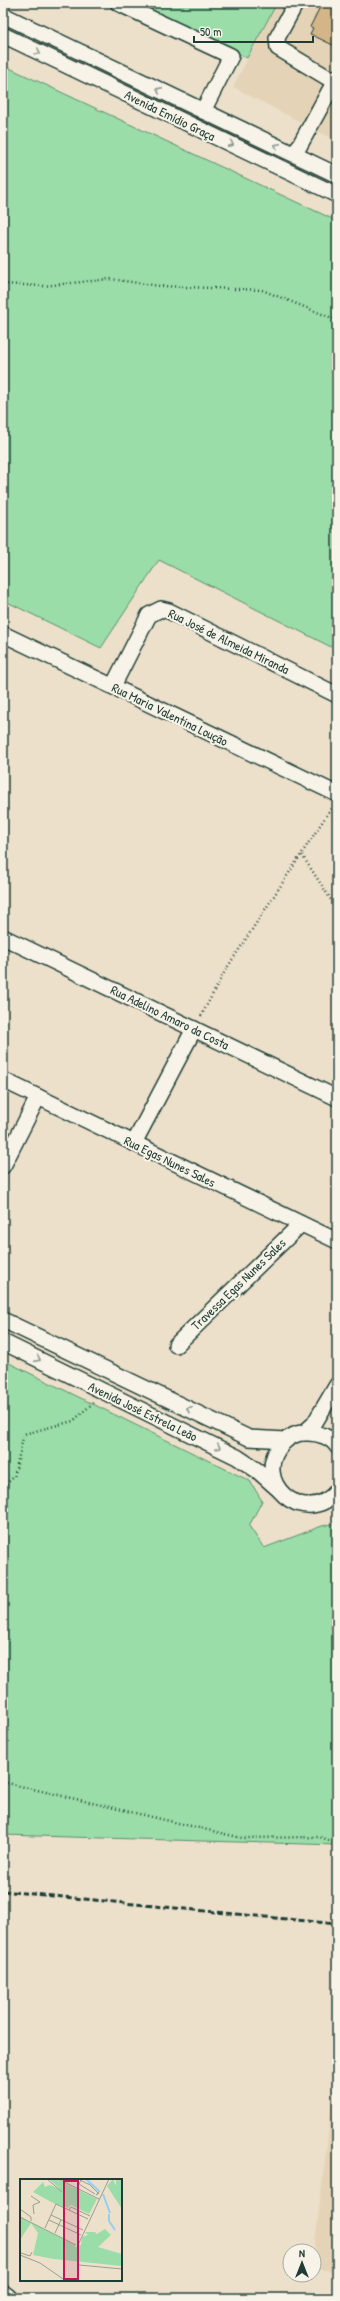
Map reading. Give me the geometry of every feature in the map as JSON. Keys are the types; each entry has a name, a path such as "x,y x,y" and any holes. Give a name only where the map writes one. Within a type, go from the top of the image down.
{"main road":[{"path":"3,2295 7,2298"}],"street":[{"path":"118,3 230,56 203,111"},
{"path":"295,154 336,80 278,48 277,38 296,3"},
{"name":"Avenida Emídio Graça","path":"3,15 337,175"},
{"name":"Avenida Emídio Graça","path":"3,35 337,195"},
{"name":"Rua José de Almeida Miranda","path":"113,686 149,615 161,609 169,611 337,695"},
{"name":"Rua Maria Valentina Loução","path":"3,634 113,686 335,800"},
{"name":"Rua Adelino Amaro da Costa","path":"3,937 337,1098"},
{"path":"134,1143 194,1029"},
{"name":"Rua Egas Nunes Sales","path":"3,1080 337,1241"},
{"path":"3,1166 38,1097"},
{"name":"Travessa Egas Nunes Sales","path":"176,1345 301,1224"},
{"name":"Avenida José Estrela Leão","path":"3,1320 249,1438 286,1440"},
{"name":"Avenida José Estrela Leão","path":"3,1342 236,1457 258,1471 277,1488 285,1498 296,1504 309,1506 321,1504 332,1498 337,1492"},
{"path":"277,1488 273,1478 273,1462 279,1448 286,1440 304,1433 314,1424 337,1385"},
{"path":"304,1433 316,1433 326,1437 337,1446"}],"path":[{"path":"3,284 43,286 110,279 160,286 262,290 337,320"},
{"path":"194,1029 225,971 302,855 335,800"},
{"path":"302,855 337,909"},
{"path":"3,1487 14,1477 24,1434 73,1421 105,1392"},
{"path":"3,1782 242,1838 320,1837 337,1843"}],"shaded area":[{"path":"277,3 337,3 337,141 233,87"},
{"path":"337,2062 337,2272 322,2269 322,2243 315,2243"}],"green space":[{"path":"134,3 277,3 247,58"},
{"path":"3,65 337,221 337,650 159,560 101,648 3,600"},
{"path":"3,1360 250,1481 262,1501 249,1526 264,1548 322,1526 337,1523 337,1845 3,1835"}],"building":[{"path":"322,3 337,3 337,47 310,34 313,28 310,27"}],"railway":[{"path":"3,1891 337,1924"}]}
